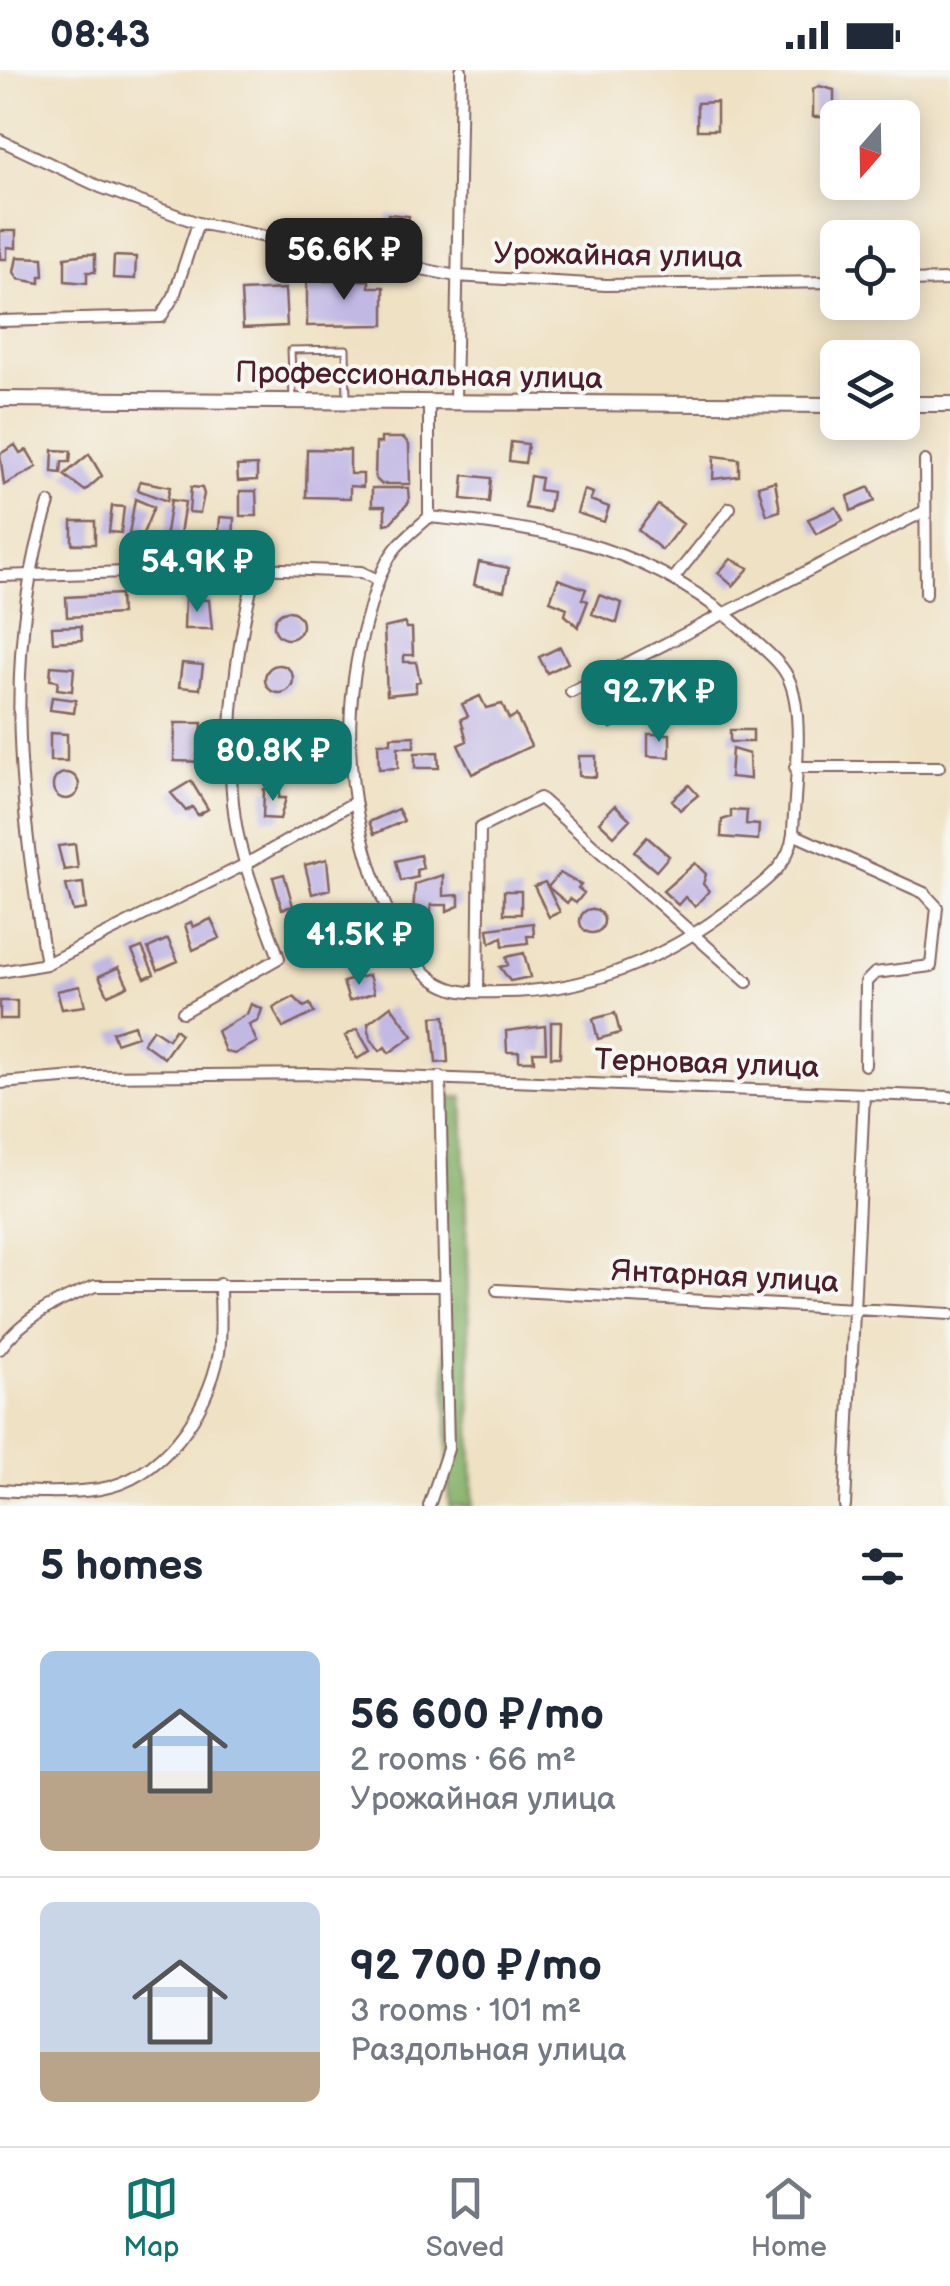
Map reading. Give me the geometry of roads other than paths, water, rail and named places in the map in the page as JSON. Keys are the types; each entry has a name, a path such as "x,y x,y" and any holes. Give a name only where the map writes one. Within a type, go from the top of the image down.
{"street":[{"path":"455,402 461,70"},
{"name":"Урожайная улица","path":"0,140 100,187 198,223 456,276 606,285 820,282"},
{"path":"0,321 162,317 174,296 198,223"},
{"path":"920,281 950,280"},
{"name":"Профессиональная улица","path":"0,400 820,404"},
{"path":"429,402 429,517 394,550 378,580 351,688 353,803 398,936 421,969 449,988 478,992 536,992 578,985 624,969 695,934 770,877 791,850 793,834 795,697 789,678 725,612 674,578 605,548 559,534 429,517"},
{"path":"920,404 950,404"},
{"path":"925,461 926,594"},
{"path":"46,964 20,785 22,643 30,576 48,503"},
{"path":"674,578 730,508"},
{"path":"571,692 925,510"},
{"path":"0,576 125,568 256,568 361,572 378,580"},
{"path":"182,1012 279,958 235,821 230,758 242,634 256,568"},
{"path":"795,767 939,767"},
{"path":"478,992 480,828 540,798 746,982"},
{"path":"0,972 46,964 246,864 353,803"},
{"path":"793,834 924,893 934,899 937,908 932,966 874,974 866,982 865,1064"},
{"name":"Терновая улица","path":"0,1083 89,1076 440,1077 950,1097"},
{"path":"429,1506 448,1449 440,1077"},
{"path":"846,1506 864,1094"},
{"path":"0,1490 57,1493 104,1488 143,1472 180,1438 203,1406 219,1352 220,1284"},
{"path":"0,1350 13,1332 48,1305 95,1286 445,1286"},
{"name":"Янтарная улица","path":"497,1290 950,1314"}],"lane":[{"path":"293,401 292,350 346,349 346,401"}]}
